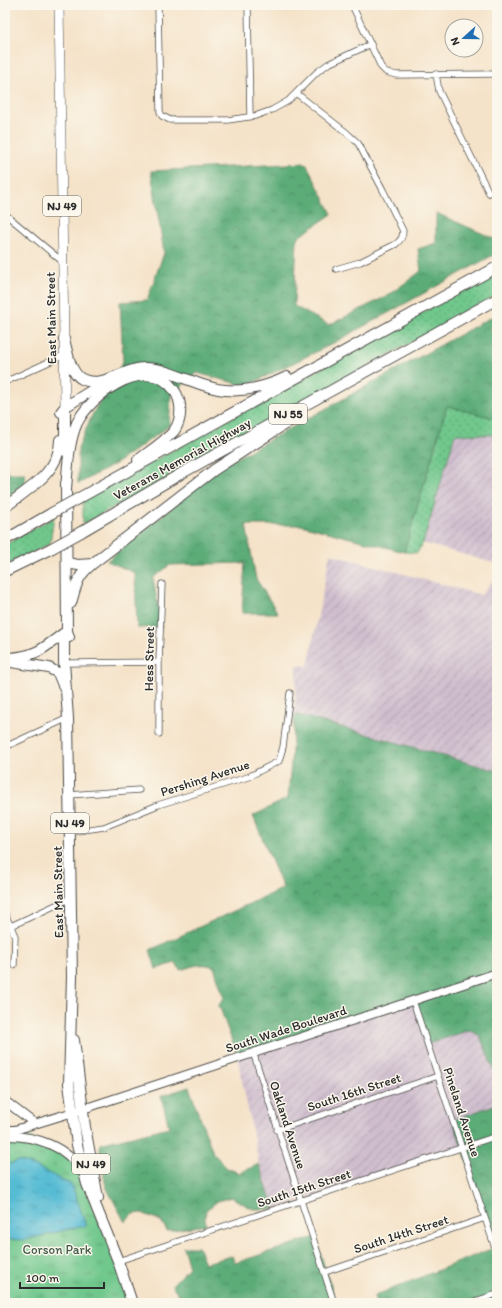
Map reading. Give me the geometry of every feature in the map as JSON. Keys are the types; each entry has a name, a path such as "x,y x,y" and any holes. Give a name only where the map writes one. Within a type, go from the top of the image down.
{"highway":[{"name":"Veterans Memorial Highway","path":"5,540 497,267"},
{"name":"Veterans Memorial Highway","path":"5,571 81,532 182,473 497,299"},
{"path":"5,507 43,478 51,467 58,454 60,446 60,415 65,407 112,378 139,368 149,368 172,374 215,389 235,391 247,390 287,378 388,328"},
{"path":"64,339 69,360 78,377 82,380 91,382 112,378"},
{"path":"67,615 72,594 78,580 92,564 227,460 398,354"},
{"path":"66,489 71,442 75,429 80,418 93,402 111,388 134,377 150,375 164,380 173,388 180,402 180,416 174,431 154,448 105,484"},
{"name":"East Main Street","path":"65,407 67,631 69,639 70,663 67,693"},
{"path":"66,563 78,565 92,564"},
{"path":"5,658 33,654 67,631"},
{"name":"East Main Street","path":"67,631 64,638 64,662 67,693 70,795 72,977 69,1084 77,1145 87,1184 118,1261 132,1303"},
{"path":"5,661 49,668 58,673 67,693"},
{"name":"East Main Street","path":"71,1019 77,1053 90,1156 102,1219"}],"main road":[{"name":"East Main Street","path":"60,5 65,407"},
{"name":"South Wade Boulevard","path":"6,1134 34,1123 83,1109 497,973"},
{"path":"5,1101 34,1123"},
{"path":"6,1134 31,1138 59,1149 76,1163 87,1184"}],"street":[{"path":"158,5 160,113 164,118 175,120 228,120 250,117 272,110 288,101 310,79 328,64 371,44"},
{"path":"248,5 250,117"},
{"path":"352,5 382,67 386,72 396,75 497,74"},
{"path":"436,74 439,91 489,193"},
{"path":"296,93 347,132 358,143 384,190 403,231 401,239 396,244 360,262 336,269"},
{"path":"5,214 63,262"},
{"path":"5,382 64,355"},
{"name":"Hess Street","path":"159,734 159,662 162,584"},
{"path":"70,663 159,662"},
{"name":"Pershing Avenue","path":"70,832 104,827 158,806 248,777 279,761 283,747 290,693"},
{"path":"5,747 68,718"},
{"path":"70,795 139,790"},
{"path":"11,926 71,898"},
{"path":"5,914 15,936 14,965"},
{"name":"Pineland Avenue","path":"413,1001 497,1254"},
{"name":"Oakland Avenue","path":"253,1052 334,1303"},
{"name":"South 16th Street","path":"277,1130 438,1076"},
{"name":"South 15th Street","path":"118,1261 497,1136"},
{"name":"South 14th Street","path":"325,1272 485,1218"},
{"path":"469,1303 497,1294"}],"shaded area":[{"path":"455,434 497,435 497,564 423,543"},
{"path":"330,554 481,595 497,576 497,771 295,714 297,665 308,666"},
{"path":"412,999 480,1036 497,1078 497,1104 453,1120 462,1147 274,1209 259,1164 237,1055"}],"green space":[{"path":"306,163 332,214 297,238 294,306 329,325 389,295 421,271 418,249 436,243 436,213 497,239 497,253 328,346 246,386 197,373 171,395 169,426 117,463 78,484 78,448 93,413 123,361 120,302 147,300 164,253 151,171"},
{"path":"497,271 497,295 83,524 83,500"},
{"path":"497,314 497,325 489,330 497,333 497,419 447,406 404,552 301,525 246,525 256,579 278,613 242,613 245,563 170,565 153,578 162,627 137,628 135,573 107,561 222,466"},
{"path":"447,405 497,419 497,435 455,434 423,543 417,553 404,552"},
{"path":"5,466 9,473 25,473 25,483 5,498"},
{"path":"54,517 50,544 5,566 5,545"},
{"path":"295,714 497,771 497,1078 480,1036 470,1030 428,1044 412,999 237,1055 219,1005 224,998 214,967 202,965 181,970 175,963 156,969 150,950 283,888 253,816 288,798"},
{"path":"189,1087 213,1153 227,1168 239,1173 259,1164 274,1209 253,1209 231,1197 218,1201 206,1210 206,1225 167,1231 161,1221 142,1213 133,1214 125,1222 106,1187 100,1156 100,1144 169,1127 161,1096"},
{"path":"497,1104 497,1303 376,1303 374,1296 496,1247 453,1120"},
{"name":"Corson Park","path":"5,1137 31,1138 76,1163 132,1303 5,1303"},
{"path":"315,1237 335,1298 300,1303 199,1303 197,1299 183,1301 172,1285 189,1267 183,1247 198,1247 205,1263 232,1256 235,1263"}],"water":[{"path":"19,1161 35,1166 72,1185 86,1226 24,1240 5,1239 5,1165"}]}
